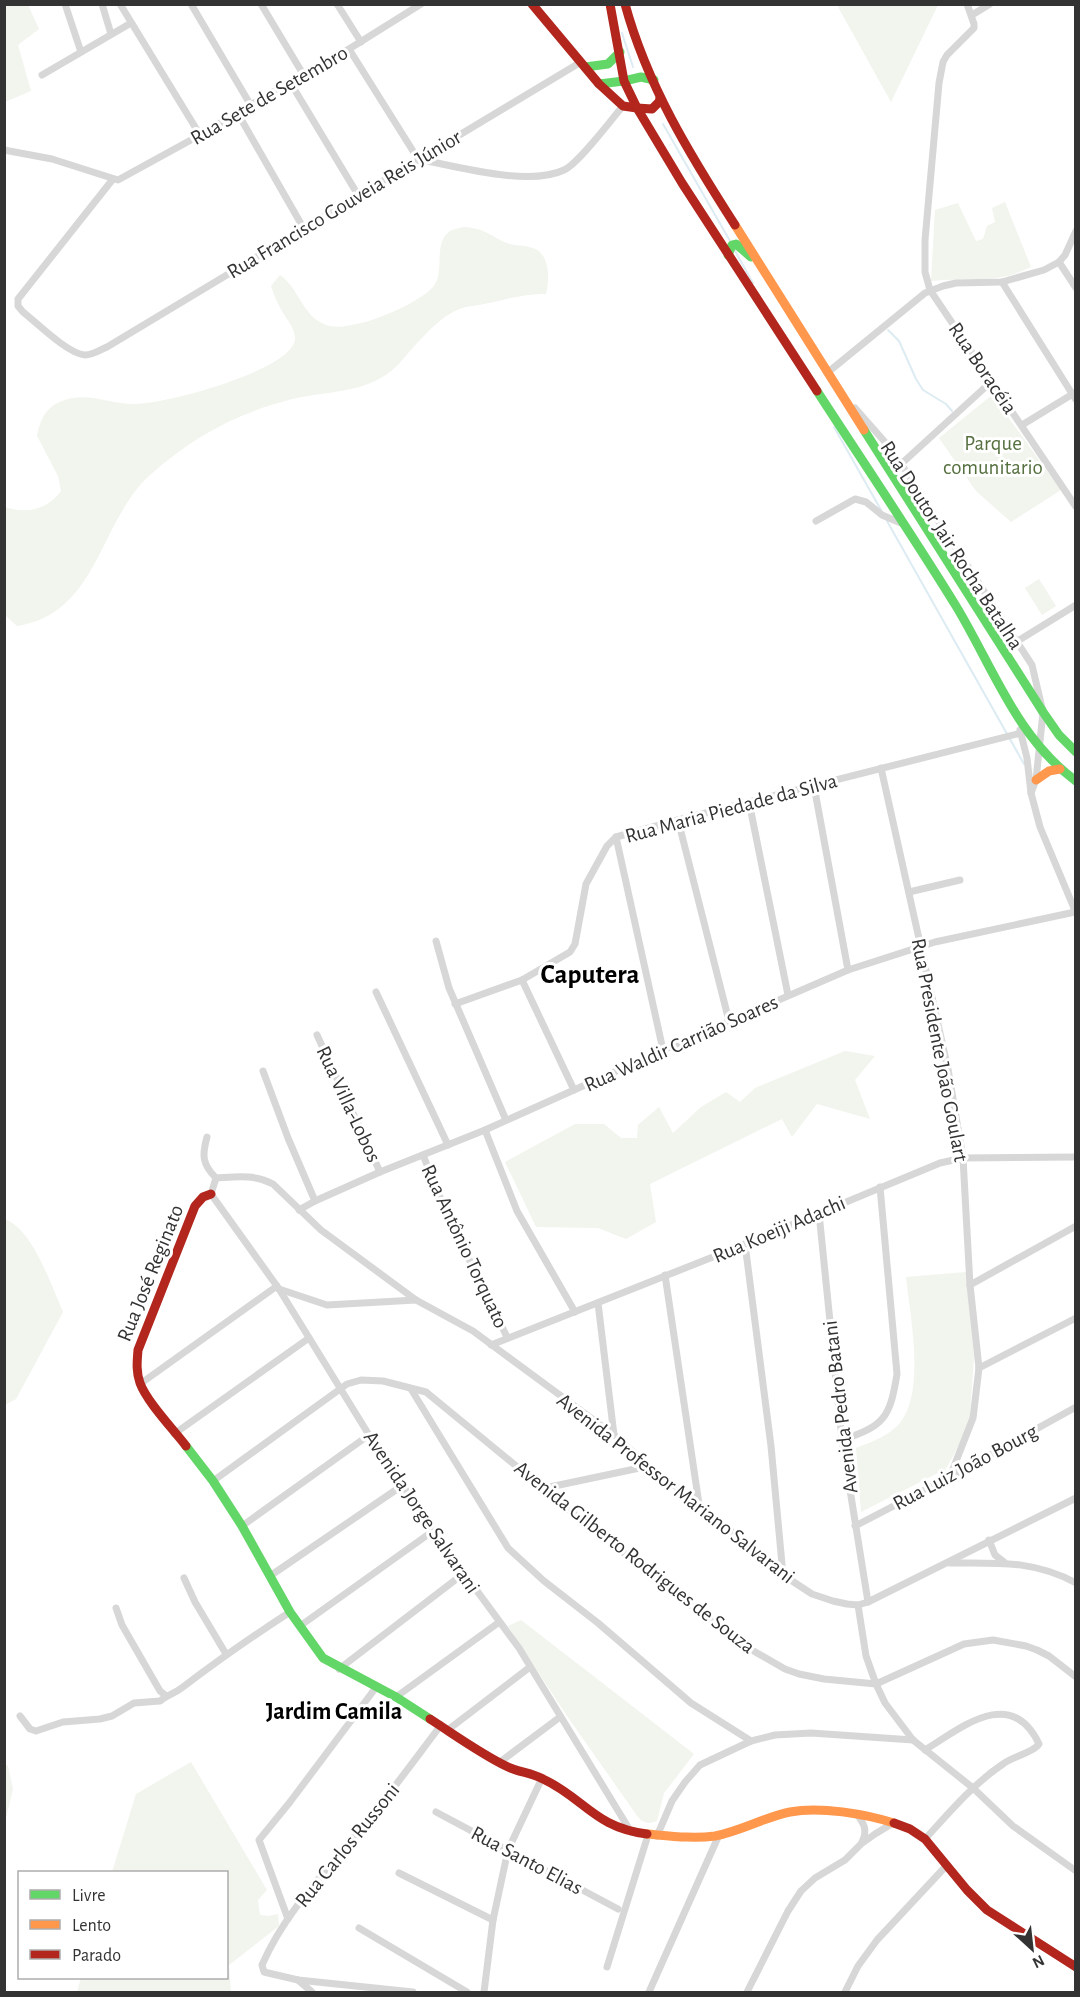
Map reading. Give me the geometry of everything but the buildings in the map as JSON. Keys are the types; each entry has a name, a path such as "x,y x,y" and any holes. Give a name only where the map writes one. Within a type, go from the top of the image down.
{"main road":[{"path":"532,4 599,84 624,106 652,109 660,98"},
{"path":"610,4 624,81 637,108 728,255 965,621 1017,718 1039,747 1060,769 1076,781"},
{"path":"625,4 634,37 660,98 686,148 1043,712 1059,735 1076,752"},
{"path":"583,64 608,64 620,52"},
{"path":"599,84 641,77 654,80"},
{"path":"728,255 732,245 739,245 765,272"},
{"path":"1036,780 1049,771 1060,769"},
{"name":"Rua José Reginato","path":"211,1194 203,1197 195,1206 138,1350 136,1366 140,1384 174,1434 213,1481 242,1526 290,1612 323,1658 339,1669 358,1676 396,1696 500,1762 542,1778 569,1794 597,1817 614,1827 631,1832 691,1838 719,1835 790,1812 810,1810 856,1814 893,1823 910,1829 925,1839"},
{"path":"925,1839 967,1890 987,1910 1076,1967"}],"street":[{"path":"65,4 81,52"},
{"path":"102,4 111,34"},
{"path":"120,4 200,135"},
{"path":"191,4 250,104"},
{"path":"261,4 303,74"},
{"path":"337,4 361,42"},
{"name":"Rua Sete de Setembro","path":"113,179 126,177 200,135 250,104 361,42 411,7 421,4"},
{"path":"930,290 925,272 925,240 939,83 943,62 947,55 974,28 967,4"},
{"path":"972,15 990,4"},
{"path":"42,75 131,23"},
{"path":"349,49 418,159 512,176 534,177 552,174 565,170 575,162 624,106"},
{"name":"Rua Francisco Gouveia Reis Júnior","path":"113,179 22,293 18,306 60,341 80,354 88,355 107,346 418,159 583,64"},
{"path":"290,82 358,195"},
{"path":"237,112 304,229"},
{"path":"4,150 52,159 113,179"},
{"path":"827,373 930,290 956,283 1002,282 1044,270 1059,262 1065,255 1076,231"},
{"path":"1059,262 1076,288"},
{"path":"1002,282 1074,395 1022,425"},
{"name":"Rua Boracéia","path":"930,290 1076,507"},
{"path":"900,465 992,381"},
{"name":"Rua Doutor Jair Rocha Batalha","path":"839,391 884,440 1032,665 1043,712 1036,780 1031,793"},
{"path":"816,521 855,499 867,502 882,514 903,524"},
{"path":"1016,642 1076,605"},
{"path":"1017,718 1040,828 1075,913"},
{"name":"Rua Maria Piedade da Silva","path":"455,1004 522,980 570,952 575,944 586,884 607,846 616,837 1021,733"},
{"name":"Rua Presidente João Goulart","path":"881,768 948,1069 963,1158 970,1285 979,1368 973,1418 951,1474"},
{"path":"814,786 848,970"},
{"path":"749,802 788,995"},
{"path":"678,820 729,1021"},
{"path":"616,837 663,1050"},
{"path":"909,891 960,880"},
{"name":"Rua Waldir Carrião Soares","path":"299,1210 315,1200 485,1130 848,970 920,946 1075,913"},
{"path":"436,941 455,1004 506,1120"},
{"path":"522,980 574,1090"},
{"path":"376,992 448,1145"},
{"name":"Rua Villa-Lobos","path":"317,1035 380,1172"},
{"path":"262,1071 315,1200"},
{"path":"485,1130 520,1219 575,1312"},
{"path":"207,1137 203,1160 208,1170 216,1178 211,1194"},
{"name":"Rua Antônio Torquato","path":"423,1155 446,1212 507,1337"},
{"name":"Rua Koeiji Adachi","path":"491,1345 745,1244 940,1163 963,1158 1076,1157"},
{"name":"Avenida Professor Mariano Salvarani","path":"216,1178 243,1176 266,1180 273,1184 321,1230 416,1300 473,1331 614,1435 783,1575 812,1594 847,1604 858,1605 868,1602 1076,1497"},
{"path":"842,1440 876,1427 891,1405 896,1381 879,1187"},
{"name":"Avenida Jorge Salvarani","path":"211,1194 278,1287 369,1435 433,1531 530,1666 631,1832"},
{"name":"Avenida Pedro Batani","path":"819,1213 842,1440 868,1602"},
{"path":"970,1285 1076,1226"},
{"path":"745,1244 770,1437 783,1575"},
{"path":"665,1275 699,1504"},
{"path":"140,1384 278,1287 327,1305 416,1300"},
{"path":"598,1303 614,1435"},
{"path":"979,1368 1076,1318"},
{"path":"174,1434 309,1338"},
{"name":"Avenida Gilberto Rodrigues de Souza","path":"340,1388 361,1380 383,1381 428,1394 588,1525 738,1642 777,1665 799,1674 876,1684 964,1644 986,1640 1003,1641 1037,1650 1049,1656 1076,1677"},
{"path":"213,1481 340,1388"},
{"path":"411,1389 508,1548 544,1581 598,1623 691,1703 751,1741"},
{"name":"Rua Luiz João Bourg","path":"855,1526 1076,1407"},
{"path":"242,1526 369,1435"},
{"path":"544,1488 649,1466"},
{"path":"270,1576 403,1485"},
{"path":"300,1626 433,1531"},
{"path":"989,1540 995,1556 1005,1563"},
{"path":"947,1563 1005,1563 1042,1568 1058,1573 1076,1583"},
{"path":"339,1669 463,1574"},
{"path":"184,1578 195,1602 226,1654"},
{"path":"858,1605 866,1656 876,1684 885,1703 913,1740 973,1788 1013,1826 1076,1871"},
{"path":"116,1608 122,1625 160,1691 165,1695"},
{"path":"20,1716 30,1729 36,1731 63,1722 100,1719 112,1716 134,1704 160,1701 165,1695 176,1692 226,1654 290,1612"},
{"path":"396,1696 498,1623"},
{"name":"Rua Carlos Russoni","path":"298,1980 263,1970 265,1959 288,1919 445,1727 530,1666"},
{"path":"288,1919 259,1840 377,1686"},
{"path":"925,1750 987,1715 1000,1714 1019,1719 1038,1741 1038,1747 1004,1763 973,1788 925,1839"},
{"path":"500,1762 560,1716"},
{"path":"608,1967 652,1835 685,1782 700,1765 751,1741 775,1735 811,1733 913,1740"},
{"path":"484,1992 493,1920 508,1850 542,1778"},
{"name":"Rua Santo Elias","path":"436,1812 618,1909"},
{"path":"856,1814 866,1829 861,1844"},
{"path":"747,1992 788,1911 801,1891 815,1878 845,1860 861,1844 893,1823"},
{"path":"649,1992 719,1835"},
{"path":"845,1992 858,1966 878,1940 947,1865"},
{"path":"399,1873 493,1920"},
{"path":"359,1928 467,1992"},
{"path":"298,1980 312,1992"},
{"path":"298,1980 413,1992"}],"green space":[{"path":"5,4 28,5 39,29 18,45 31,91 5,102"},
{"path":"837,5 938,5 891,102"},
{"path":"1005,202 1031,267 999,278 931,281 935,210 958,203 976,241 983,239 987,226 995,222 992,208"},
{"path":"463,227 480,230 505,243 529,247 541,253 548,273 546,294 522,296 460,309 438,322 386,375 368,384 301,397 253,411 199,438 166,461 133,494 95,563 65,604 44,618 17,626 6,616 5,507 21,510 36,509 49,502 61,491 58,476 37,436 42,419 48,410 62,401 81,397 134,404 171,399 224,384 272,363 288,352 295,340 293,328 271,286 280,275 292,287 311,315 326,325 337,327 351,325 383,316 413,302 433,287 439,273 440,250 445,236 450,231"},
{"name":"Parque comunitario","path":"992,395 1061,490 1011,522 976,491 939,438"},
{"path":"1039,579 1056,606 1042,615 1025,588"},
{"path":"845,1051 875,1056 855,1080 870,1119 817,1104 792,1137 782,1119 650,1184 656,1222 626,1239 598,1228 536,1227 505,1162 575,1124 604,1124 621,1138 637,1138 638,1125 659,1107 673,1133 701,1107 726,1092 740,1102 755,1088"},
{"path":"5,1219 24,1234 32,1246 63,1312 16,1399 5,1405"},
{"path":"966,1272 974,1358 969,1426 946,1469 861,1512 856,1448 896,1428 908,1409 912,1392 913,1332 906,1277"},
{"path":"521,1620 694,1754 664,1793 657,1821 647,1823 638,1817 565,1713 508,1626"},
{"path":"191,1762 267,1890 258,1900 260,1915 278,1914 279,1926 229,1965 231,1992 77,1992 81,1979 228,1979 228,1871 112,1871 136,1794"},
{"path":"5,1764 8,1766 13,1789 5,1822"}],"waterway":[{"path":"622,33 633,67"},
{"path":"663,124 730,241"},
{"path":"734,249 753,283"},
{"path":"888,330 899,341 923,390 946,404 952,411"},
{"path":"834,427 881,510"},
{"path":"887,521 1024,764"}],"traffic: fast":[{"path":"585,67 608,64 620,52"},
{"path":"624,81 641,77 654,80"},
{"path":"599,84 624,81"},
{"path":"728,255 732,245 736,244 751,257"},
{"path":"817,391 956,606 1021,722 1037,744 1076,781"},
{"path":"864,430 1043,712 1059,735 1076,752"},
{"path":"186,1446 213,1481 242,1526 290,1612 323,1658 396,1697 430,1719"}],"traffic: slow":[{"path":"735,225 864,430"},
{"path":"1036,780 1049,771 1060,769"},
{"path":"647,1834 715,1836 781,1814 802,1810 842,1812 894,1823"}],"traffic: jam":[{"path":"532,4 599,84 623,106 637,108"},
{"path":"610,4 624,81 637,108 682,183 817,391"},
{"path":"625,4 645,63 671,119 735,225"},
{"path":"637,108 652,109 660,98"},
{"path":"186,1446 143,1390 138,1375 138,1350 195,1206 203,1197 211,1194"},
{"path":"430,1719 498,1762 539,1777 557,1787 615,1826 647,1834"},
{"path":"894,1823 910,1829 925,1839 967,1890 987,1910 1076,1967"}],"district":[{"name":"Caputera","path":"590,974"},
{"name":"Jardim Camila","path":"334,1711"}]}
